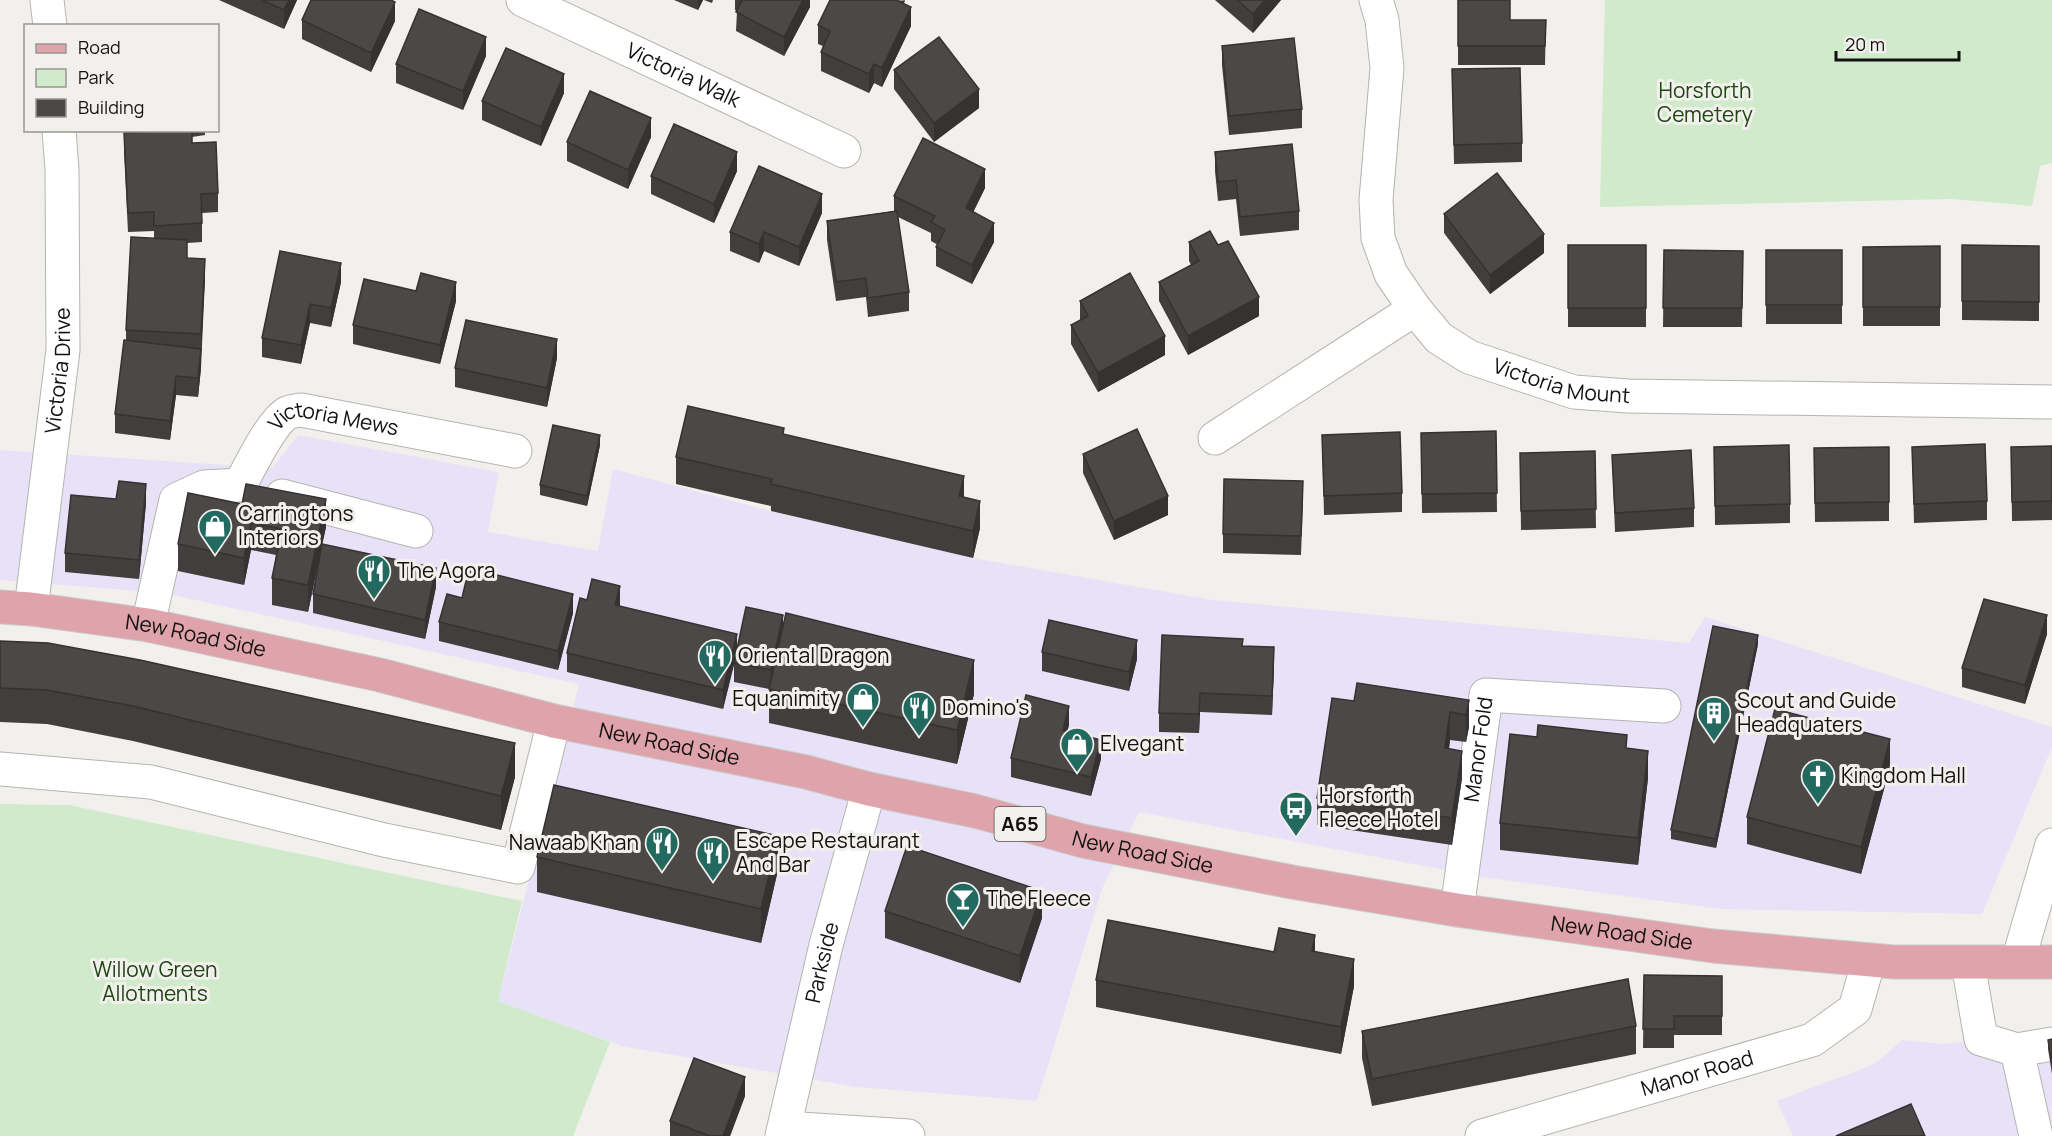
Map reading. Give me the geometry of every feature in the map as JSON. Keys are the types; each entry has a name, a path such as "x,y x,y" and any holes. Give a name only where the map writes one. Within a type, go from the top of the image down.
{"main road":[{"name":"New Road Side","path":"16,608 148,625 380,675 554,721 806,772 869,789 975,811 1083,841 1292,882 1457,910 1713,946 1894,962 2052,962"}],"street":[{"path":"47,0 50,24"},
{"name":"Victoria Walk","path":"523,0 843,151"},
{"name":"Victoria Mount","path":"1376,0 1382,20 1387,68 1376,200 1378,238 1391,274 1415,309 1439,338 1469,357 1574,392 1628,396 2052,402"},
{"name":"Victoria Drive","path":"16,608 63,350 62,169 59,132"},
{"path":"1215,438 1415,309"},
{"name":"Victoria Mews","path":"240,485 258,451 281,418 289,412 301,410 515,451"},
{"path":"148,625 176,500 204,487 240,485 416,531"},
{"name":"Manor Fold","path":"1457,910 1486,695 1664,706"},
{"path":"0,769 151,782 384,840 518,867 554,721"},
{"name":"Parkside","path":"783,1132 826,945 869,789"},
{"path":"2018,961 2052,845"},
{"name":"Manor Road","path":"1482,1136 1812,1040 1855,1009 1869,960"},
{"path":"1968,963 1981,1039 2017,1050 2052,1044"},
{"path":"2017,1050 2036,1136"},
{"path":"783,1132 908,1136"}],"shaded area":[{"path":"298,435 499,472 488,532 598,551 613,469 771,511 973,558 1213,600 1689,643 1705,617 2052,727 2052,747 1982,914 1721,909 1482,877 1139,812 1102,889 1037,1101 856,1087 622,1046 498,1001 579,684 164,593 0,580 0,450 272,468"},
{"path":"2052,1028 2052,1136 1793,1136 1777,1101 1875,1064 1902,1040 1942,1044 2006,1037"}],"green space":[{"name":"Horsforth Cemetery","path":"1605,0 2052,0 2052,163 2040,166 2032,206 1952,199 1600,207"},
{"name":"Willow Green Allotments","path":"0,804 69,805 522,901 498,1001 610,1042 573,1136 0,1136"}],"building":[{"path":"262,0 289,0 284,10"},
{"path":"311,0 391,0 395,2 371,53 302,20"},
{"path":"742,0 803,0 784,37 736,12"},
{"path":"830,0 896,0 911,7 882,68 874,64 869,74 821,52 830,31 818,25"},
{"path":"1237,0 1265,0 1253,14"},
{"path":"1458,0 1510,0 1510,20 1546,20 1545,46 1458,46"},
{"path":"419,9 486,37 463,91 396,64"},
{"path":"939,37 979,89 934,123 894,70"},
{"path":"1294,38 1302,109 1229,116 1222,46"},
{"path":"506,48 564,74 541,127 482,101"},
{"path":"1520,68 1522,143 1454,145 1452,69"},
{"path":"590,91 651,118 628,170 567,142"},
{"path":"674,124 737,152 714,204 651,176"},
{"path":"192,132 192,143 216,142 218,193 201,194 202,223 154,226 154,212 128,213 124,133"},
{"path":"923,138 985,169 966,208 994,223 972,265 936,247 945,230 931,222 935,216 894,196"},
{"path":"1292,144 1299,211 1240,217 1236,180 1218,182 1215,152"},
{"path":"759,166 822,194 799,247 764,232 759,244 730,232"},
{"path":"1497,173 1544,234 1490,275 1444,214"},
{"path":"897,211 909,292 868,298 866,278 836,282 827,221"},
{"path":"1210,231 1218,245 1228,241 1259,297 1188,336 1159,282 1199,261 1189,242"},
{"path":"131,237 187,240 187,258 205,259 201,334 126,330"},
{"path":"1568,245 1646,245 1646,308 1568,308"},
{"path":"1962,245 2039,246 2039,302 1962,301"},
{"path":"1940,246 1940,307 1863,307 1863,247"},
{"path":"1664,250 1743,251 1742,308 1663,308"},
{"path":"1766,250 1842,250 1842,305 1766,305"},
{"path":"280,251 341,263 331,308 310,304 301,345 262,338"},
{"path":"421,273 456,282 440,345 353,325 364,279 416,291"},
{"path":"1130,273 1165,336 1098,373 1071,325 1088,316 1080,301"},
{"path":"466,320 557,339 547,388 455,368"},
{"path":"124,340 201,349 198,378 176,376 170,421 115,414"},
{"path":"688,406 784,428 783,434 964,476 959,496 980,501 973,531 771,484 772,479 676,457"},
{"path":"553,425 600,435 587,496 540,485"},
{"path":"1137,429 1168,496 1114,521 1083,454"},
{"path":"1496,431 1497,493 1422,494 1421,433"},
{"path":"1400,432 1402,493 1324,496 1322,435"},
{"path":"1985,444 1987,501 1914,504 1912,447"},
{"path":"1789,445 1790,504 1715,506 1714,447"},
{"path":"2052,446 2052,501 2012,502 2011,447"},
{"path":"1889,447 1889,502 1815,503 1814,448"},
{"path":"1691,450 1694,508 1615,513 1612,455"},
{"path":"1595,451 1596,509 1521,511 1520,453"},
{"path":"1224,479 1303,481 1301,536 1223,534"},
{"path":"119,481 146,484 139,560 65,553 71,495 116,499"},
{"path":"246,484 326,499 308,585 272,578 282,529 251,523 244,558 178,544 188,493 242,504"},
{"name":"The Agora","path":"322,544 436,568 425,620 313,594"},
{"path":"469,568 573,594 558,651 439,622 447,594 462,598"},
{"path":"592,579 620,586 615,605 737,634 723,690 567,653 580,598 587,600"},
{"path":"1984,599 2047,615 2025,685 1962,668"},
{"path":"746,607 783,615 771,670 734,663"},
{"path":"786,613 974,660 957,730 769,689"},
{"path":"1049,620 1137,640 1129,672 1042,652"},
{"name":"Scout and Guide Headquaters","path":"1713,626 1758,635 1716,839 1671,830"},
{"path":"1162,635 1243,639 1242,646 1274,647 1272,696 1200,693 1199,714 1159,713"},
{"path":"0,641 48,643 140,660 515,743 501,796 133,706 47,690 0,688"},
{"path":"1357,683 1469,700 1466,715 1450,712 1445,748 1462,751 1452,818 1317,798 1332,698 1354,701"},
{"path":"1026,695 1069,706 1063,730 1101,740 1091,777 1011,758"},
{"name":"Kingdom Hall","path":"1775,709 1890,739 1861,847 1747,817"},
{"path":"1538,725 1627,735 1626,748 1648,751 1638,838 1500,823 1510,734 1537,737"},
{"path":"554,785 778,836 761,909 537,857"},
{"path":"907,846 1042,891 1020,956 885,911"},
{"path":"1108,920 1274,952 1279,928 1315,935 1312,951 1354,959 1341,1027 1096,980"},
{"path":"1644,975 1722,976 1722,1016 1674,1016 1674,1029 1643,1029"},
{"path":"1628,979 1636,1026 1372,1079 1362,1031"},
{"path":"2052,1039 2052,1064 2048,1040"},
{"path":"694,1058 745,1077 723,1136 710,1136 670,1121"},
{"path":"1911,1104 1925,1136 1836,1136"}],"place":[{"name":"Carringtons Interiors","path":"215,555"},
{"name":"The Agora","path":"374,600"},
{"name":"Oriental Dragon","path":"715,685"},
{"name":"Equanimity","path":"863,728"},
{"name":"Domino's","path":"919,737"},
{"name":"Scout and Guide Headquaters","path":"1714,742"},
{"name":"Elvegant","path":"1077,773"},
{"name":"Kingdom Hall","path":"1818,805"},
{"name":"Horsforth Fleece Hotel","path":"1296,837"},
{"name":"Nawaab Khan","path":"662,872"},
{"name":"Escape Restaurant And Bar","path":"713,882"},
{"name":"The Fleece","path":"963,928"}]}
